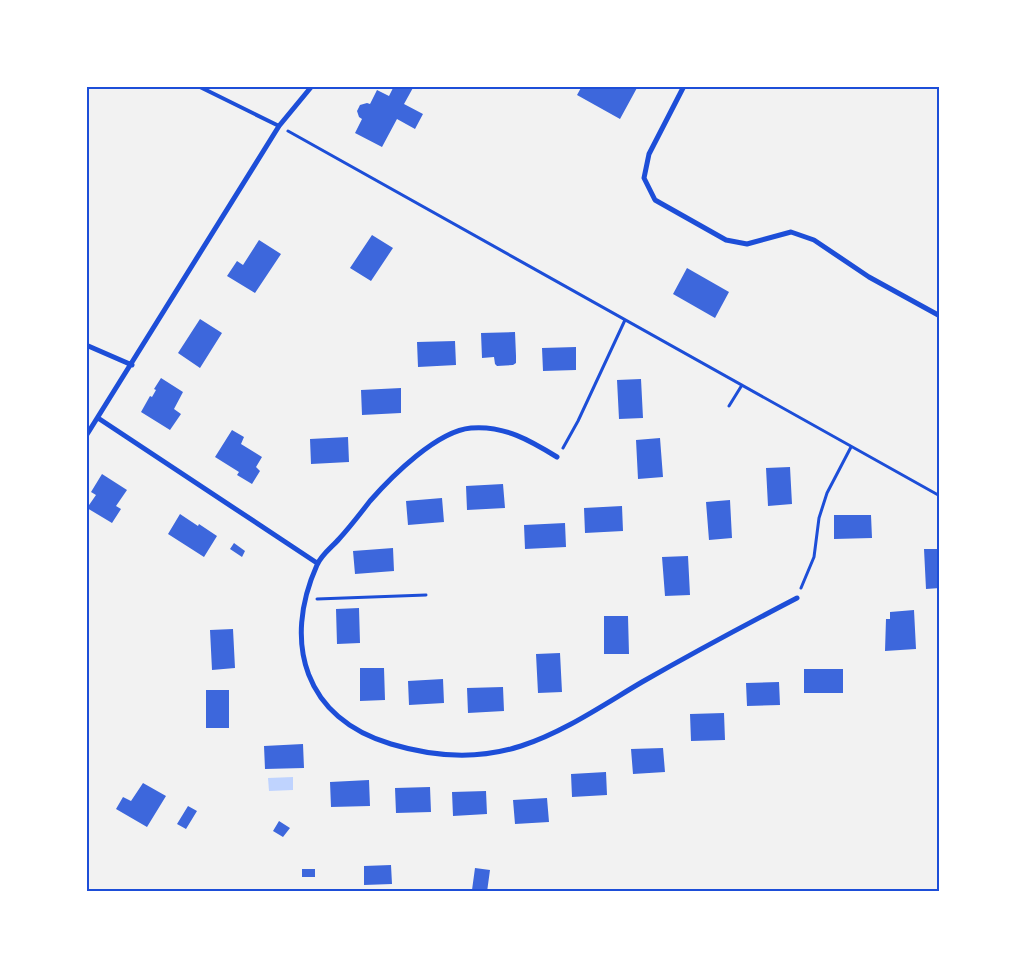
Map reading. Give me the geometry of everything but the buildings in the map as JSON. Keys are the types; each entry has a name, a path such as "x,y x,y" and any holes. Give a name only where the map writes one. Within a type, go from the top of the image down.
{"street":[{"path":"86,436 132,365 279,126 312,86"},
{"path":"684,86 649,154 644,178 655,200 726,240 747,244 791,232 814,240 869,277 940,316"},
{"path":"86,345 132,365"},
{"path":"98,418 317,562"},
{"path":"558,457 522,436 492,428 469,428 444,437 425,450 385,484 317,562 300,622 303,661 311,682 325,704 342,720 363,734 415,751 452,756 483,754 520,747 558,732 710,643 797,598"}],"lane":[{"path":"198,86 279,126"}],"path":[{"path":"279,126 940,496"},
{"path":"558,457 578,421 625,320"},
{"path":"728,406 742,386"},
{"path":"797,598 814,557 820,518 827,493 852,446"},
{"path":"306,600 426,595"}],"water":[{"path":"293,777 293,790 269,791 268,778"}]}
